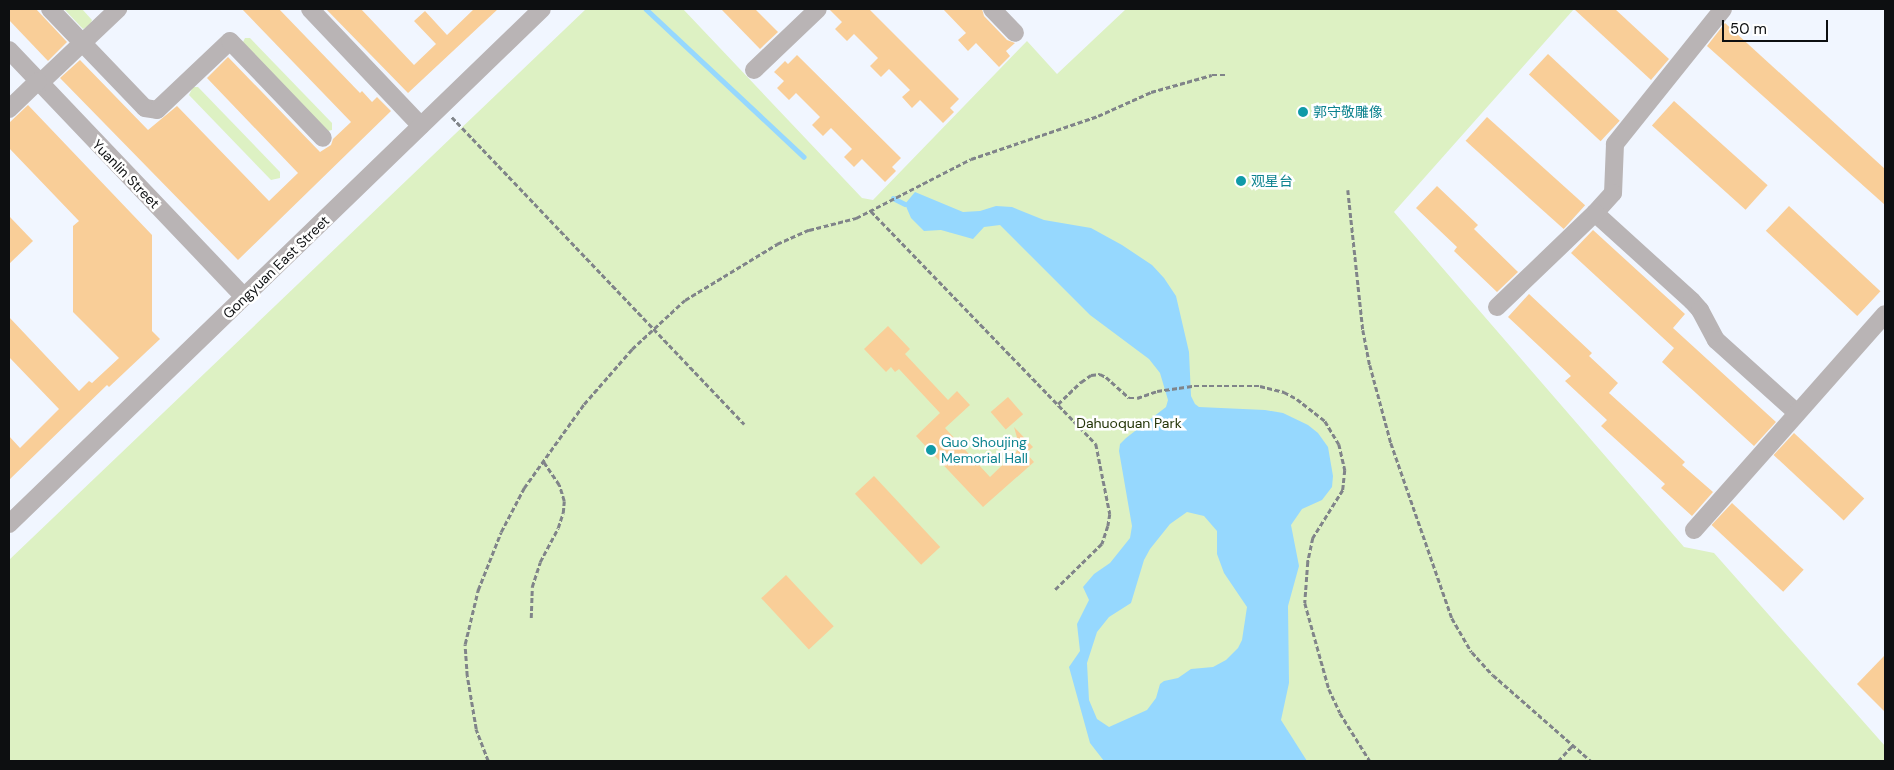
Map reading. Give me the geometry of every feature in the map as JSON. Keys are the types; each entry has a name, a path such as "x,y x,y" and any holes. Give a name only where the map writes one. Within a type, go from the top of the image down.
{"street":[{"path":"50,9 145,108 153,111 158,110 230,41 323,138"},
{"path":"9,108 118,9"},
{"path":"310,9 421,126"},
{"name":"Gongyuan East Street","path":"11,518 244,297 542,9"},
{"path":"754,70 818,9"},
{"path":"992,9 1015,33"},
{"path":"1497,307 1595,213 1613,193 1615,144 1723,9"},
{"name":"Yuanlin Street","path":"9,50 244,297"},
{"path":"1595,213 1700,310 1716,340 1798,413"},
{"path":"1694,530 1885,314"}],"path":[{"path":"488,761 476,729 467,676 465,644 478,590 501,532 524,488 584,404 609,373 653,329 685,300 776,244 809,230 856,218 971,159 1081,122 1151,92 1212,75 1226,75"},
{"path":"442,106 744,424"},
{"path":"1348,190 1363,330 1370,365 1391,443 1452,618 1482,663 1590,761"},
{"path":"871,211 1096,444 1110,514 1102,544 1054,591"},
{"path":"1058,404 1091,375 1106,377 1129,398 1137,398 1157,391 1194,386 1260,386 1284,392 1315,411 1324,421 1339,444 1345,470 1343,490 1313,538 1308,562 1305,603 1329,689 1340,713 1370,761"},
{"path":"531,618 532,587 540,562 558,528 564,502 559,485 543,461"},
{"path":"1558,761 1572,746"}],"green space":[{"path":"64,9 82,9 92,20 90,25 83,29"},
{"name":"Dahuoquan Park","path":"586,9 683,9 862,198 873,200 1027,41 1057,74 1126,9 1574,9 1394,212 1684,547 1714,553 1885,746 1885,761 9,761 9,560"},
{"path":"245,38 250,38 332,123 332,130 328,131 241,46"},
{"path":"193,87 198,87 280,172 280,178 271,180 189,95"}],"water":[{"path":"915,192 963,212 980,211 996,206 1012,207 1044,220 1091,228 1122,245 1152,265 1164,278 1176,296 1189,352 1191,396 1195,404 1199,407 1265,410 1283,413 1308,425 1318,433 1328,447 1333,476 1332,487 1322,500 1302,509 1291,525 1299,566 1288,606 1289,683 1281,720 1307,761 1104,761 1090,743 1069,667 1080,651 1077,624 1089,600 1083,587 1094,574 1110,563 1130,538 1132,526 1119,451 1120,444 1166,407 1168,400 1160,373 1149,359 1090,315 1000,225 984,227 973,239 941,230 924,231 911,218 905,204","holes":["1187,512 1204,516 1217,531 1217,554 1224,573 1247,607 1242,640 1238,648 1226,660 1213,667 1191,669 1178,678 1164,681 1160,684 1156,698 1147,710 1109,727 1097,719 1089,700 1087,663 1097,632 1109,617 1131,603 1144,560 1150,549 1170,524"]}],"building":[{"path":"9,9 36,9 67,42 48,61 9,20"},
{"path":"242,9 279,9 360,93 362,91 372,102 377,97 391,111 238,260 60,78 80,60 148,130 177,106 269,201 298,173 207,78 228,57 320,152 331,145 333,139 351,122"},
{"path":"326,9 361,9 414,65 436,44 414,21 425,11 447,35 474,9 498,9 408,93"},
{"path":"721,9 755,9 778,32 760,49"},
{"path":"829,9 869,9 959,99 950,108 954,112 943,123 920,100 912,108 902,97 910,90 889,69 881,77 870,66 878,58 854,34 847,41 835,29 842,22"},
{"path":"943,9 982,9 984,16 1007,40 1015,43 1006,51 1010,56 999,67 976,43 968,51 958,40 966,33"},
{"path":"1574,9 1615,9 1669,59 1651,80"},
{"path":"1725,23 1885,169 1885,205 1707,46"},
{"path":"1548,54 1620,121 1601,141 1529,74"},
{"path":"797,55 901,158 892,167 896,171 885,182 862,159 854,167 844,157 852,149 831,128 823,136 812,125 820,117 796,93 789,100 777,88 784,81 774,72 785,61 788,64"},
{"path":"1674,101 1768,185 1746,210 1652,126"},
{"path":"28,105 152,235 152,331 160,339 109,387 107,385 9,480 9,436 20,448 59,409 9,357 9,317 79,391 89,381 92,383 119,358 73,312 73,226 79,221 9,148 9,123"},
{"path":"1487,117 1585,205 1564,229 1466,141"},
{"path":"1437,186 1478,225 1474,229 1518,272 1497,292 1454,251 1457,247 1416,208"},
{"path":"1789,206 1880,291 1857,316 1766,231"},
{"path":"9,216 33,241 9,264"},
{"path":"1593,230 1685,314 1673,328 1776,422 1754,446 1662,362 1674,348 1571,253"},
{"path":"1529,294 1592,353 1589,356 1618,383 1609,393 1685,462 1682,465 1713,492 1692,516 1661,488 1665,484 1601,426 1607,420 1565,381 1571,376 1508,317"},
{"path":"888,326 910,349 905,354 948,400 957,391 970,405 945,428 990,477 1020,448 1014,427 1033,447 1026,453 1034,462 983,507 916,436 940,413 899,369 895,372 891,367 886,372 864,349"},
{"path":"1008,397 1023,414 1006,429 991,412"},
{"path":"1794,433 1864,498 1844,520 1774,455"},
{"path":"874,476 940,547 921,565 855,494"},
{"path":"1732,503 1804,570 1783,592 1712,525"},
{"path":"786,575 834,626 809,649 761,598"},
{"path":"1885,655 1885,712 1857,684"}],"waterway":[{"path":"646,9 804,157"},
{"path":"893,198 905,204"}],"place":[{"name":"郭守敬雕像","path":"1303,112"},
{"name":"观星台","path":"1241,181"},
{"name":"Guo Shoujing Memorial Hall","path":"931,450"}]}
